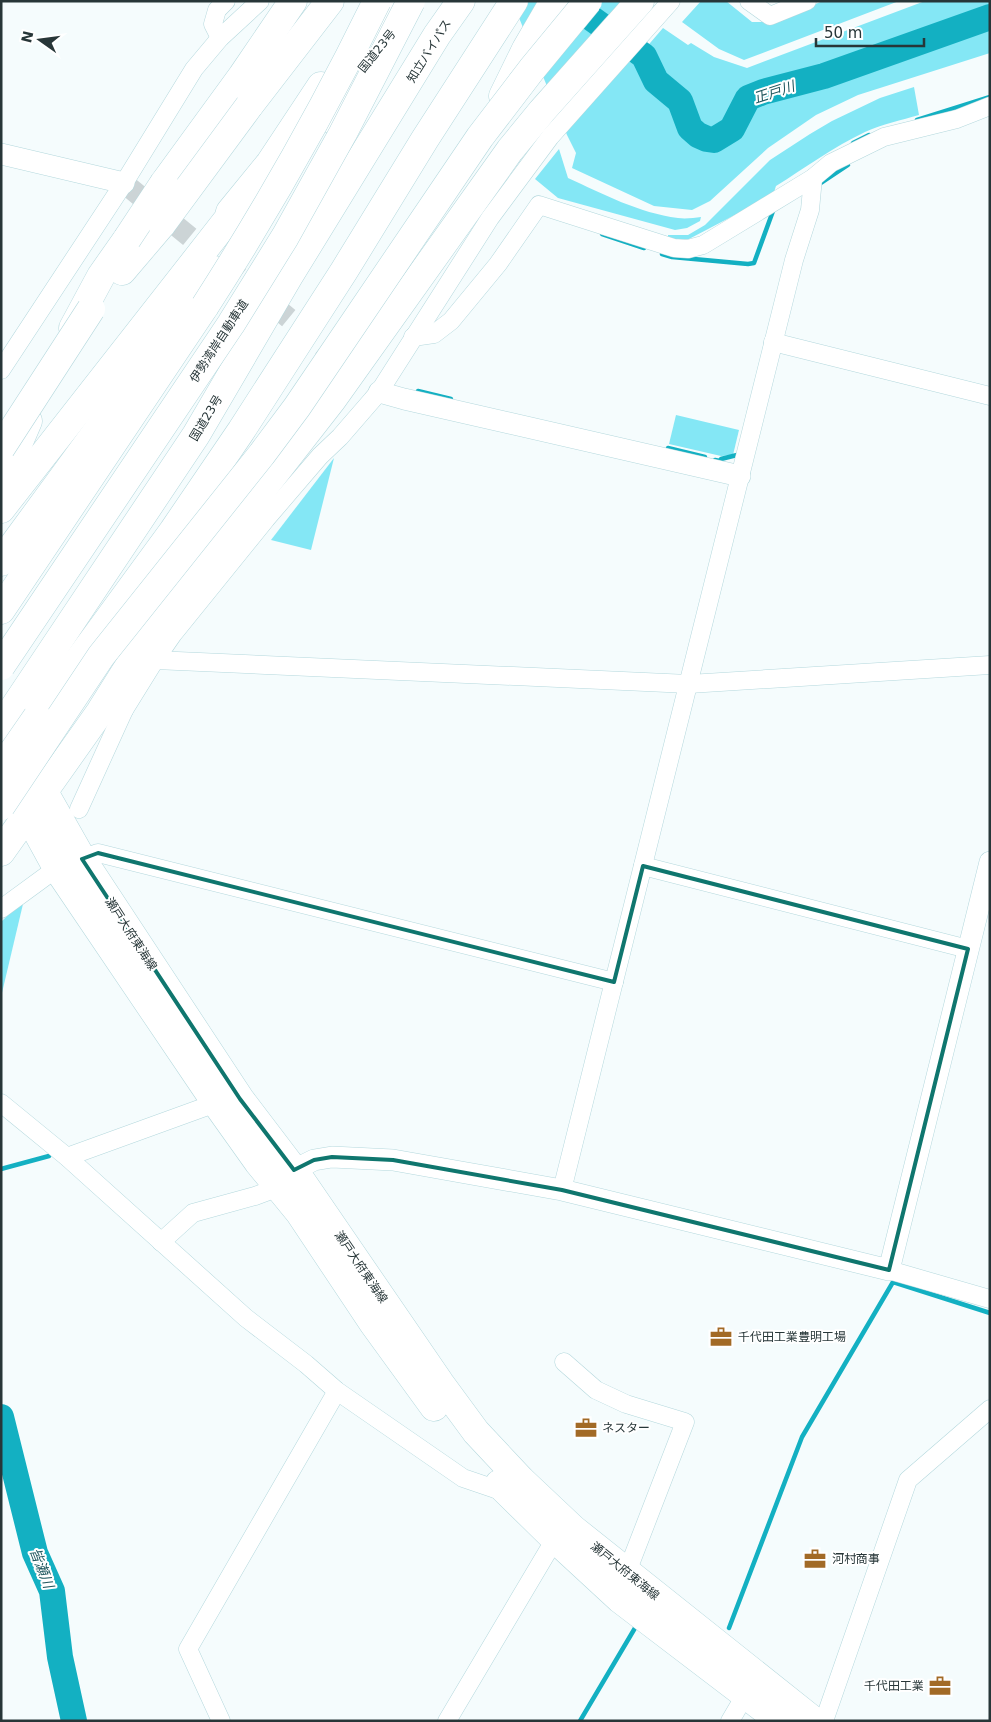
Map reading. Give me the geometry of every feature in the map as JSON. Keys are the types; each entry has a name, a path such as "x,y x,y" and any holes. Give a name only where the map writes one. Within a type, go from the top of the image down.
{"main road":[{"path":"1,424 38,367 164,184 242,76 292,1"},
{"path":"249,106 315,1"},
{"path":"1,448 91,309 162,224 249,106 330,1"},
{"path":"1,509 228,220 230,212 270,163 304,113 373,1"},
{"path":"1,610 257,224 353,50 377,1"},
{"path":"228,220 236,216 258,189 395,1"},
{"name":"伊勢湾岸自動車道","path":"1,666 231,324 280,245 343,133 411,1"},
{"name":"国道23号","path":"1,562 355,79 417,1"},
{"name":"知立バイパス","path":"397,101 437,35 461,1"},
{"path":"397,101 435,59 448,39 479,1"},
{"path":"1,769 173,531 242,431 514,1"},
{"path":"375,338 460,186 526,49 554,1"},
{"path":"1,806 101,656 280,430 480,137 532,69 588,1"},
{"path":"1,852 44,792 112,711 129,666 182,592 332,400 510,150 542,111 658,4"},
{"name":"国道23号","path":"1,728 196,435 289,276 397,101"},
{"path":"1,484 23,432 78,317 101,276"},
{"path":"158,626 187,541 252,433 308,328"},
{"name":"瀬戸大府東海線","path":"1,728 44,792 70,864 216,1103 258,1162 287,1179 299,1212 373,1323 451,1430 507,1493 620,1599 751,1686 814,1721"},
{"name":"瀬戸大府東海線","path":"1,778 28,815 70,864 240,1099 287,1179 476,1432 521,1480 566,1523 627,1572 751,1686 780,1721"}],"street":[{"path":"220,38 213,24 217,10 226,1"},
{"path":"1,370 124,183 194,69 220,38 260,1"},
{"path":"749,1 770,16 772,8 807,1"},
{"path":"79,810 112,711 155,660 173,634 266,519 320,456 340,437 379,392 490,218 550,137 658,4"},
{"path":"413,337 434,334 451,321 498,264 539,205 674,248 688,249 703,245 813,178 831,163 884,137 957,119 990,106"},
{"path":"1,154 124,183"},
{"path":"562,1190 773,342 794,260 810,210 813,178"},
{"path":"773,342 990,396"},
{"path":"379,392 740,476"},
{"path":"155,660 689,684 990,665"},
{"path":"2,907 70,864 98,853 614,982"},
{"path":"889,1270 990,862"},
{"path":"643,866 968,949"},
{"path":"1,1103 67,1157 246,1318 306,1364 337,1391 463,1478 507,1493"},
{"path":"67,1157 216,1103"},
{"path":"161,1242 193,1213 255,1196 287,1179 314,1160 332,1157 375,1158 562,1190 889,1270 990,1299"},
{"path":"564,1362 596,1390 626,1404 685,1422 627,1572"},
{"path":"222,1721 188,1649 337,1391"},
{"path":"824,1721 908,1480 990,1409"},
{"path":"447,1721 555,1539"},
{"path":"730,1721 751,1686"}],"highlighted area":[{"path":"98,853 614,982 643,866 968,949 889,1270 562,1190 393,1160 332,1157 314,1160 294,1170 240,1099 82,859"}],"shaded area":[{"path":"520,1 558,1 599,35 637,53 643,60 647,78 679,107 690,133 702,140 709,141 722,140 727,137 739,122 749,103 757,97 836,76 990,22 990,53 858,95 816,115 768,148 710,201 692,210 654,206 572,168 576,153 515,8"},
{"path":"577,1 625,1 605,24"},
{"path":"701,1 726,1 752,22 770,22 823,1 899,1 744,60 719,49 682,22"},
{"path":"925,1 990,1 990,10 894,45 824,66 799,77 742,92 737,96 737,99 742,102 738,112 734,118 724,122 720,133 714,137 700,134 691,121 687,106 672,83 663,81 644,50 663,28 688,45 691,43 714,57 747,68"},
{"path":"914,87 919,115 878,127 853,138 776,186 773,195 689,239 678,240 668,237 668,235 688,235 705,225 770,160 810,134 880,98"},
{"path":"559,149 568,178 649,212 678,218 701,217 700,221 687,228 675,230 558,198 535,179"},
{"path":"676,415 739,430 733,455 721,456 669,444"},
{"path":"334,458 311,550 271,540"},
{"path":"23,904 1,997 1,922 16,907"}],"waterway":[{"name":"正戸川","path":"570,1 644,56 656,81 680,101 690,128 698,135 714,140 732,129 748,98 763,92 824,76 990,17"},
{"path":"917,120 990,97"},
{"path":"853,143 869,135"},
{"path":"818,185 848,165"},
{"path":"662,254 672,257 754,263 773,211"},
{"path":"602,234 644,248"},
{"path":"418,391 451,399"},
{"path":"668,448 705,457"},
{"path":"715,460 720,461 721,459 737,455"},
{"path":"1,1169 49,1156"},
{"path":"729,1628 802,1437 893,1282 990,1313"},
{"name":"皆瀬川","path":"1,1417 35,1553 52,1591 60,1657 74,1721"},
{"path":"580,1721 635,1628"}],"tunnel":[{"path":"124,183 379,392"}],"place":[{"name":"千代田工業豊明工場","path":"721,1337"},
{"name":"ネスター","path":"586,1428"},
{"name":"河村商事","path":"815,1559"},
{"name":"千代田工業","path":"940,1686"}]}
